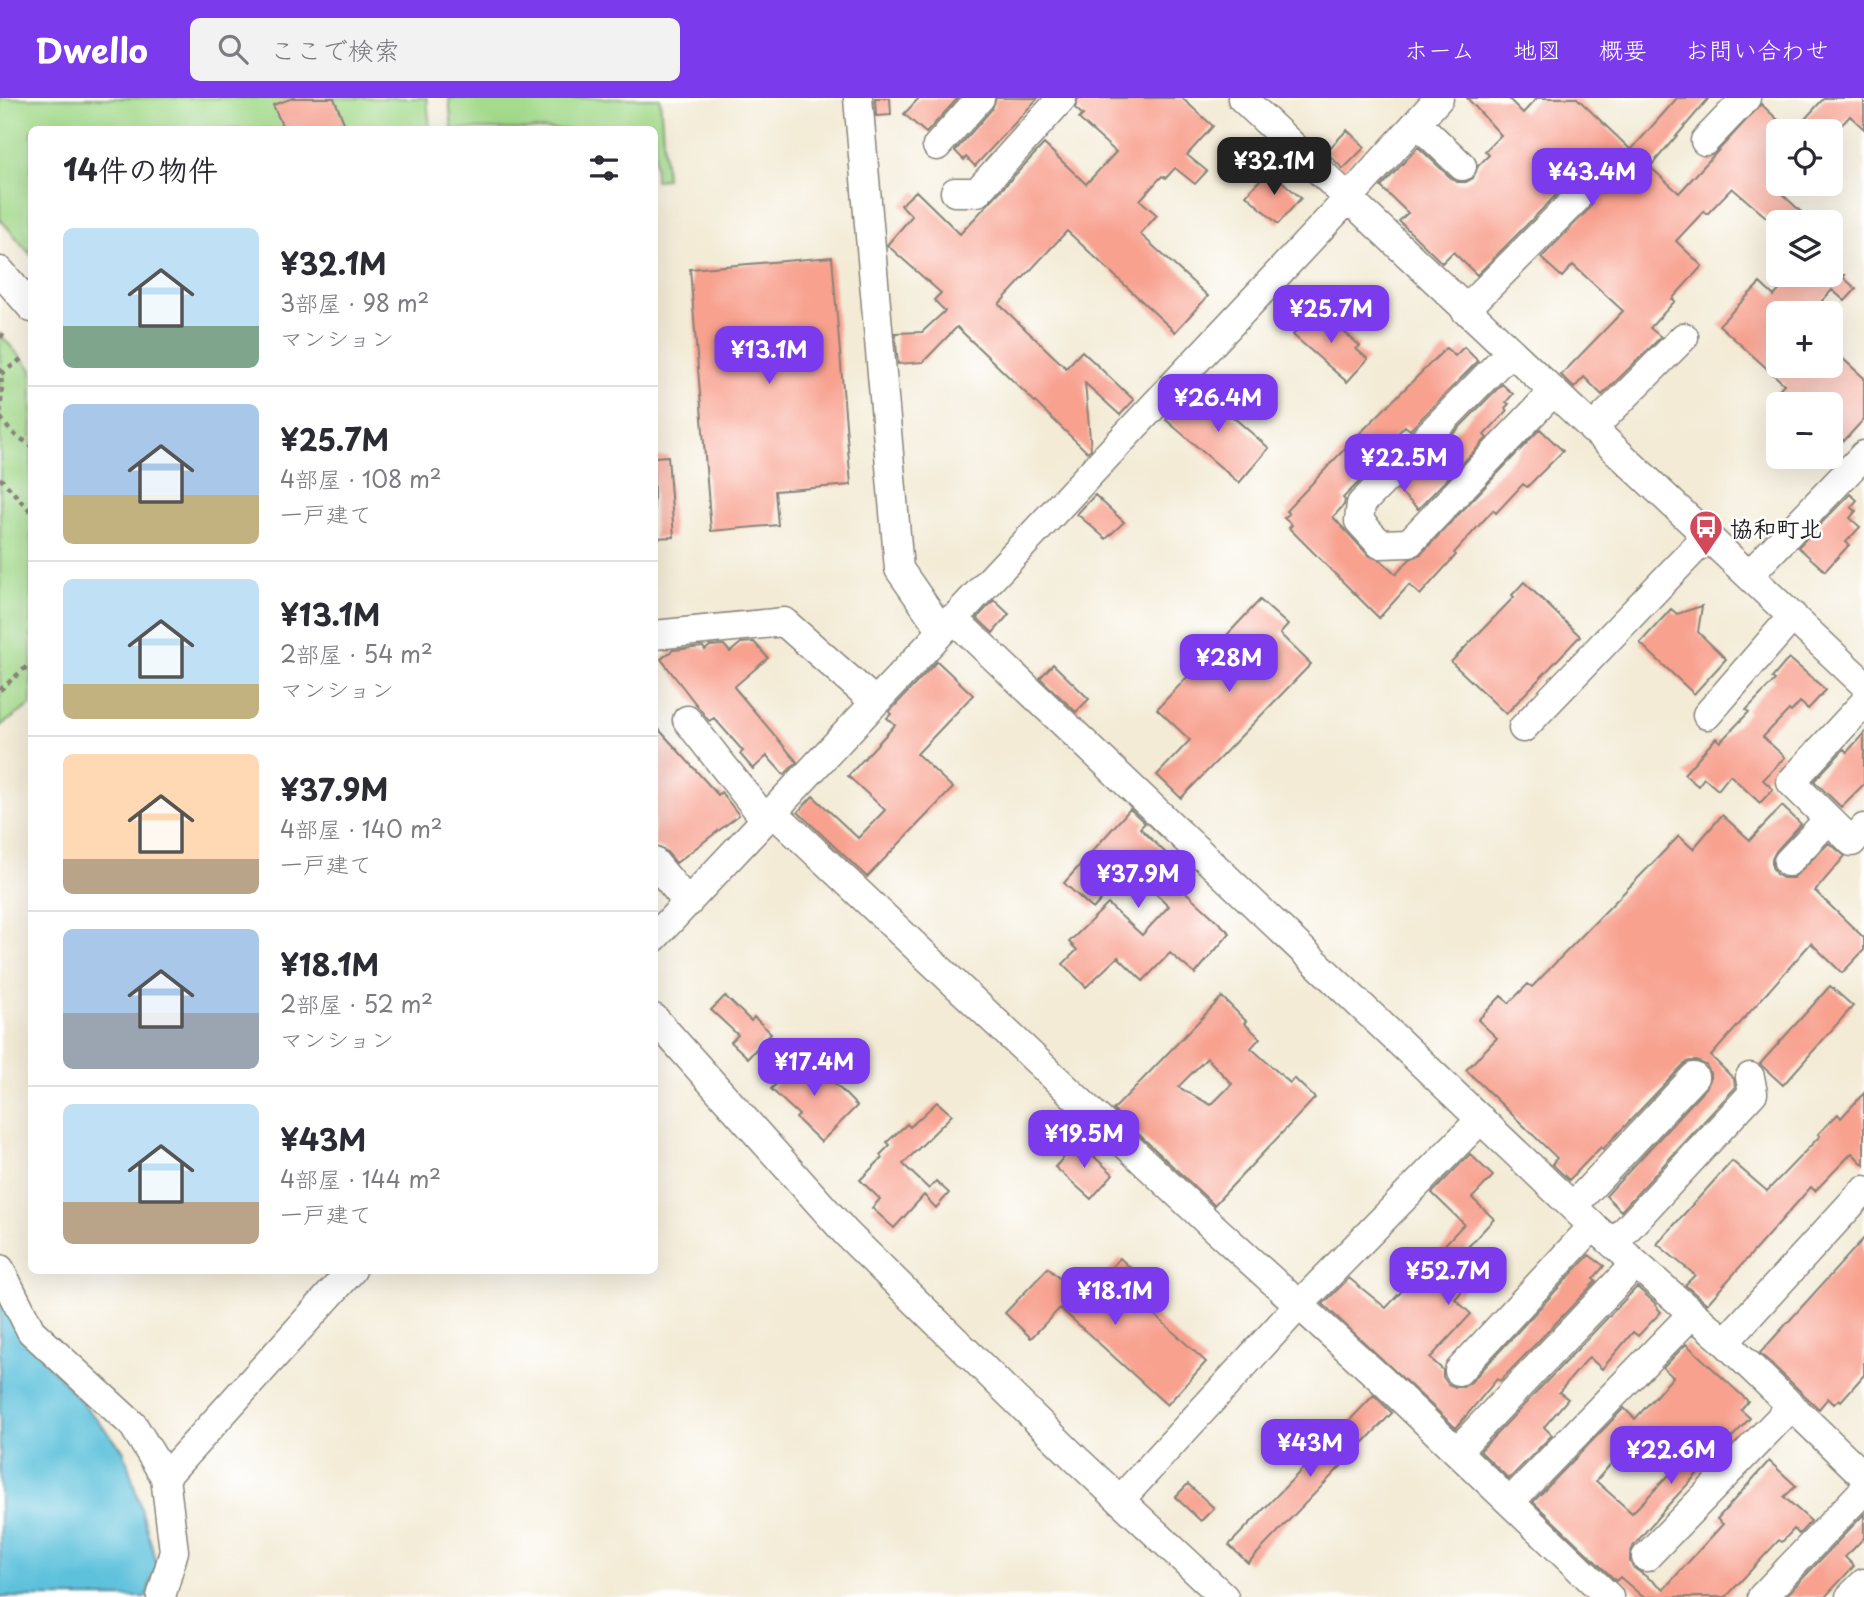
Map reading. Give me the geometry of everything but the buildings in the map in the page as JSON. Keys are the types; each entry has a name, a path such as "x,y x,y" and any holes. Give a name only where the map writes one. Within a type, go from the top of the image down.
{"street":[{"path":"858,98 899,569 947,625 1574,1205 1603,1235 1691,1315 1725,1342 1864,1476"},
{"path":"937,146 980,98"},
{"path":"955,192 977,192 1062,98"},
{"path":"1242,98 1347,200 1864,684"},
{"path":"658,934 1347,200 1439,98"},
{"path":"1705,141 1746,98"},
{"path":"1417,123 1462,166"},
{"path":"1465,310 1576,199"},
{"path":"0,271 28,303"},
{"path":"1592,429 1684,337"},
{"path":"1510,352 1361,503 1359,521 1380,544 1409,543 1553,393"},
{"path":"1749,575 1864,455"},
{"path":"1523,728 1707,536"},
{"path":"1707,715 1793,616"},
{"path":"658,635 785,622 875,702"},
{"path":"1864,703 1791,782 1852,842 1864,828"},
{"path":"690,737 768,815 1457,1451 1609,1597"},
{"path":"1788,862 1828,820"},
{"path":"658,867 688,903"},
{"path":"658,1022 846,1233 1120,1500 1224,1597"},
{"path":"1574,1205 1694,1077"},
{"path":"1459,1371 1753,1093 1750,1077"},
{"path":"1120,1500 1299,1305 1481,1119"},
{"path":"1725,1342 1864,1190"},
{"path":"1457,1451 1635,1264"},
{"path":"0,1269 31,1331 133,1425 165,1478 174,1551 161,1597"},
{"path":"165,1478 348,1274"},
{"path":"1510,1502 1691,1315"},
{"path":"1646,1558 1791,1407"},
{"path":"1762,1597 1864,1490"},
{"path":"1850,1597 1864,1583"}],"path":[{"path":"24,357 1,372 0,417 11,432 28,443"},
{"path":"0,478 28,509"},
{"path":"0,690 28,666"}],"green space":[{"path":"0,98 427,98 430,126 28,126 28,252 0,219"},
{"path":"449,98 660,98 666,179 658,180 658,126 452,126"},
{"path":"0,334 28,366 28,707 0,726"}],"water":[{"path":"0,1296 17,1328 124,1451 157,1564 146,1597 0,1597"}],"place":[{"name":"協和町北","path":"1706,557"}]}
